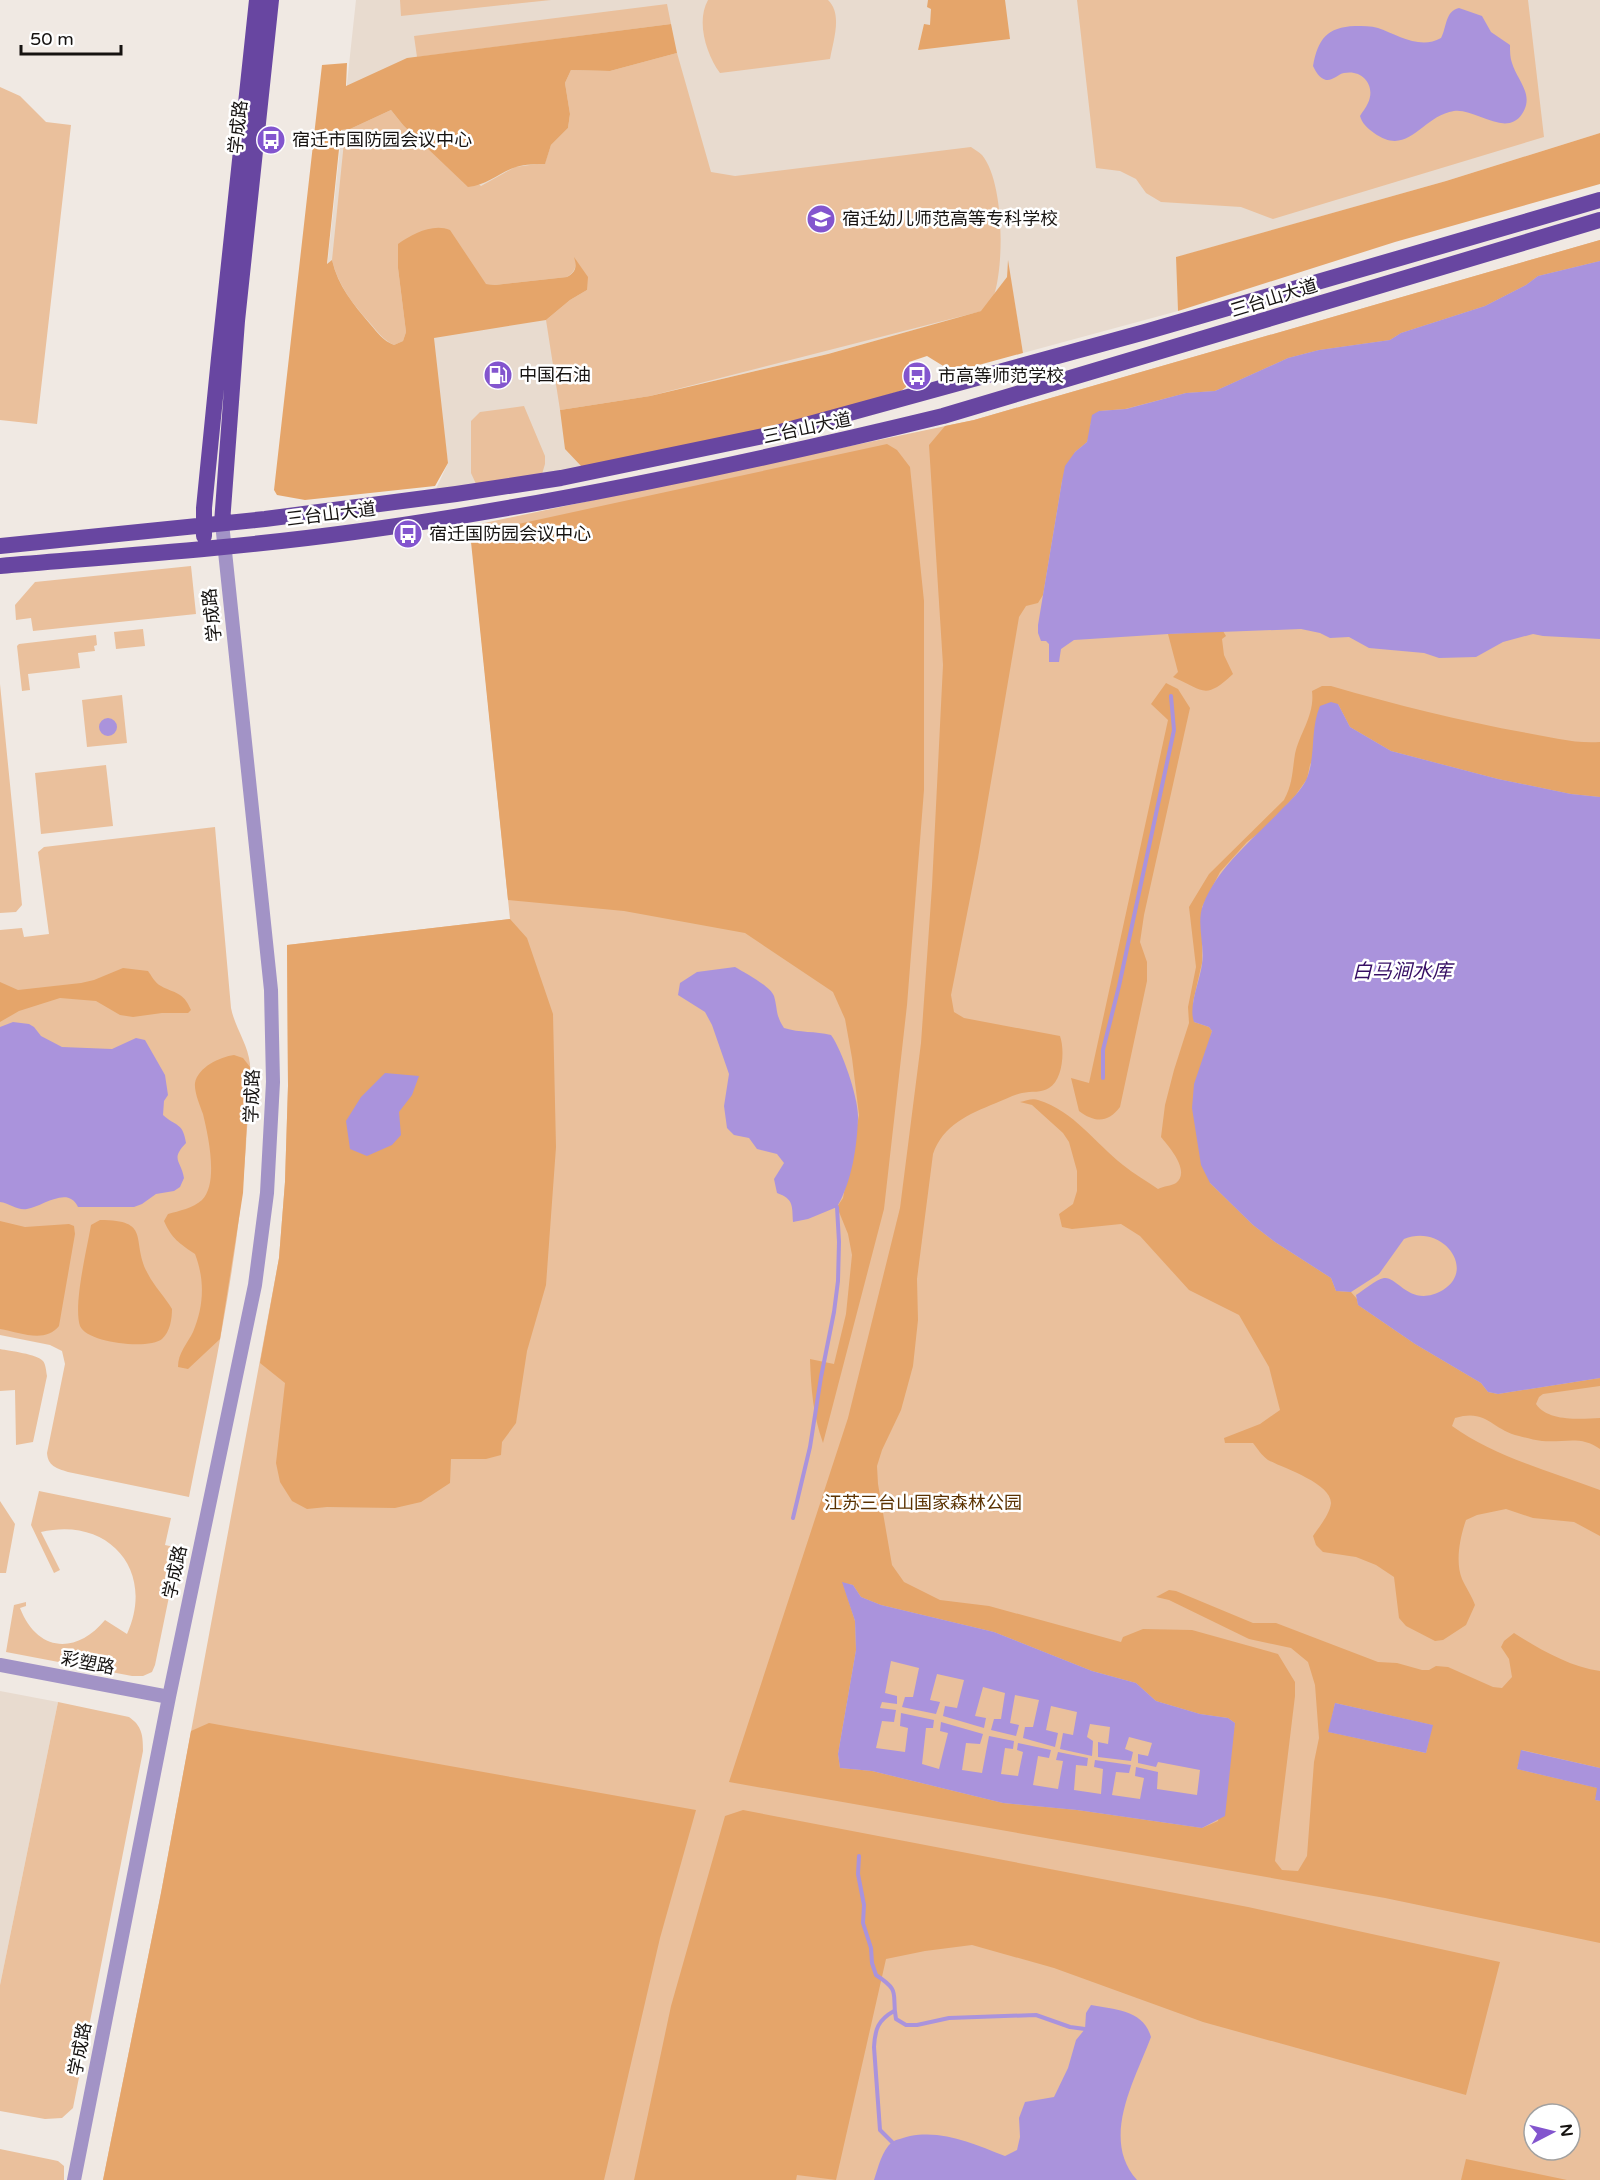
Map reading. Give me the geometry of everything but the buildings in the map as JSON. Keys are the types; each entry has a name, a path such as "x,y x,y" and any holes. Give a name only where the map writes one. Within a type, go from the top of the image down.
{"main road":[{"name":"学成路","path":"206,548 203,525 257,0"},
{"name":"学成路","path":"222,523 237,321 271,0"},
{"name":"三台山大道","path":"0,546 222,523 434,497 561,478 773,434 1145,332 1600,200"},
{"name":"三台山大道","path":"0,566 206,548 353,532 489,511 660,479 836,442 943,416 1600,220"}],"street":[{"name":"学成路","path":"74,2180 169,1697 255,1285 267,1193 273,1082 271,990 222,523"},
{"name":"彩塑路","path":"0,1665 169,1697"}],"shaded area":[{"name":"宿迁幼儿师范高等专科学校","path":"356,0 1600,0 1600,133 1446,181 1177,257 1178,311 1023,353 1008,264 1007,277 982,311 828,354 650,396 560,410 582,467 435,491 448,463 442,418 311,416"},
{"path":"928,0 1005,0 1010,39 918,50 924,24 930,25 931,9 927,7"},
{"path":"671,24 677,53 610,71 571,70 565,83 570,114 568,128 551,145 545,164 516,167 481,184 468,187 403,125 391,110 350,129 341,130 327,264 332,260 347,294 386,341 394,345 403,341 406,332 398,268 398,244 416,233 430,229 450,230 486,284 567,277 575,269 574,257 588,277 587,290 570,300 546,320 434,338 448,463 435,486 305,500 277,495 274,490 322,65 347,63 346,86 407,58"},
{"path":"1600,133 1600,184 1395,242 1178,311 1176,257 1446,181"},
{"path":"1600,240 1600,261 1538,276 1526,285 1485,306 1401,333 1390,340 1319,350 1288,358 1215,391 1186,393 1125,409 1099,411 1090,425 1087,442 1075,452 1062,481 1043,595 1038,603 1026,606 1019,617 978,858 951,995 954,1012 964,1018 1060,1036 1062,1064 1054,1084 1049,1088 1043,1091 1025,1092 976,1112 950,1128 937,1144 933,1154 917,1279 918,1320 913,1366 901,1410 877,1466 892,1565 904,1582 940,1600 989,1606 1121,1642 1123,1637 1143,1629 1192,1630 1278,1654 1295,1682 1275,1861 1282,1870 1298,1871 1307,1856 1314,1762 1319,1738 1315,1685 1308,1662 1291,1648 1249,1639 1169,1600 1156,1597 1169,1590 1176,1591 1253,1623 1276,1623 1378,1662 1397,1663 1422,1670 1429,1670 1436,1666 1448,1667 1493,1687 1502,1688 1512,1677 1509,1659 1501,1647 1504,1641 1514,1633 1544,1651 1577,1666 1600,1671 1600,1768 1522,1750 1517,1769 1598,1788 1595,1800 1600,1801 1600,1943 1385,1898 729,1782 848,1418 900,1208 921,1043 932,886 943,665 929,445 945,426 974,420","holes":["843,1583 853,1585 861,1597 881,1605 994,1632 1092,1671 1136,1683 1156,1701 1200,1714 1228,1718 1235,1723 1218,1821 1202,1828 1077,1810 1003,1803 872,1771 840,1768 838,1754 856,1650 855,1621","1335,1703 1432,1725 1426,1753 1329,1732"]},
{"path":"1008,260 1023,353 953,372 927,356 909,362 906,387 901,391 769,429 582,467 565,449 560,410 650,396 828,354 981,311 1007,277"},
{"path":"887,444 897,450 910,467 924,601 924,790 907,1005 884,1209 823,1443 813,1401 810,1359 834,1364 846,1314 852,1255 848,1234 837,1207 843,1198 859,1115 845,1019 833,992 745,933 624,911 508,900 471,542 482,532"},
{"path":"1223,631 1226,636 1222,639 1224,655 1233,674 1216,688 1209,690 1198,689 1173,677 1178,672 1168,634"},
{"path":"1166,683 1178,689 1190,708 1144,915 1140,942 1147,962 1147,981 1120,1107 1111,1116 1101,1120 1090,1118 1079,1111 1071,1078 1089,1083 1168,720 1151,704"},
{"path":"1322,686 1331,686 1380,700 1502,728 1573,741 1600,742 1600,797 1571,794 1498,779 1391,751 1350,727 1338,704 1310,765 1307,779 1295,796 1263,830 1247,842 1220,872 1202,907 1202,963 1193,1002 1194,1022 1209,1027 1212,1031 1206,1054 1210,1183 1253,1225 1331,1278 1336,1291 1351,1292 1357,1299 1358,1305 1415,1344 1481,1383 1488,1392 1498,1394 1600,1378 1600,1386 1543,1394 1536,1404 1541,1410 1557,1417 1600,1418 1600,1449 1586,1442 1542,1441 1519,1436 1475,1416 1455,1418 1452,1426 1486,1446 1600,1490 1600,1536 1574,1522 1533,1518 1506,1509 1477,1515 1466,1520 1460,1542 1459,1565 1462,1579 1475,1605 1466,1625 1443,1640 1435,1641 1406,1626 1399,1618 1394,1577 1376,1565 1356,1557 1323,1552 1316,1545 1313,1536 1326,1516 1331,1503 1323,1489 1305,1477 1268,1460 1253,1443 1225,1443 1224,1438 1260,1424 1280,1410 1269,1367 1239,1315 1189,1290 1140,1236 1121,1224 1072,1229 1062,1227 1059,1214 1073,1204 1077,1191 1077,1171 1069,1142 1063,1133 1032,1105 1020,1102 1036,1099 1063,1112 1084,1128 1123,1165 1158,1189 1176,1183 1180,1178 1181,1172 1177,1159 1161,1137 1165,1105 1189,1023 1188,1007 1196,967 1189,907 1209,874 1284,800 1291,783 1297,746 1311,708 1312,691"},
{"path":"510,919 527,938 553,1014 556,1147 546,1285 527,1351 516,1423 502,1442 501,1455 486,1459 451,1459 450,1483 421,1502 395,1508 307,1509 292,1501 280,1482 276,1463 285,1383 260,1363 279,1258 285,1182 288,1086 287,945"},
{"path":"123,968 148,971 159,985 182,996 191,1010 188,1013 162,1013 133,1017 120,1015 96,1001 60,998 19,1011 0,1022 0,982 18,990 81,983"},
{"path":"234,1055 243,1058 250,1067 243,1193 220,1339 188,1369 178,1367 178,1362 197,1322 202,1283 195,1254 176,1240 164,1221 168,1214 198,1203 207,1192 210,1182 211,1158 195,1083 200,1072 210,1064"},
{"path":"100,1220 117,1221 134,1228 148,1274 172,1309 170,1325 162,1339 145,1344 119,1343 94,1337 80,1326 78,1305 84,1262 91,1225"},
{"path":"0,1221 25,1227 69,1224 74,1226 75,1234 59,1326 47,1334 39,1336 0,1329"},
{"path":"0,1691 58,1702 0,1985"},
{"path":"209,1723 696,1810 660,1938 604,2180 103,2180 191,1731"},
{"path":"743,1810 1248,1907 1500,1962 1466,2095 1203,2022 1054,1968 972,1945 886,1959 836,2180 797,2175 796,2180 634,2180 671,2006 725,1816"},
{"path":"1466,2159 1567,2180 1461,2180"}],"green space":[{"path":"400,0 551,0 401,16"},
{"path":"708,0 828,0 833,6 836,20 830,59 720,73 704,37 704,8"},
{"path":"1077,0 1528,0 1544,137 1273,219 1241,207 1161,202 1146,193 1136,179 1120,171 1096,168"},
{"path":"667,4 671,24 417,57 414,36"},
{"path":"677,53 711,172 735,176 971,147 982,155 995,183 1001,242 998,278 994,295 987,305 982,311 650,396 560,410 546,320 570,300 587,290 575,259 574,270 567,277 495,285 485,284 449,230 398,268 406,332 403,341 394,345 380,335 346,293 332,260 344,142 350,129 391,110 403,125 481,186 515,167 545,163 551,145 568,128 570,114 565,83 571,70 610,71"},
{"path":"0,87 20,96 46,122 71,125 37,424 0,420"},
{"name":"江苏三台山国家森林公园","path":"1600,240 1600,2180 103,2180 161,1893 279,1258 285,1182 288,1086 287,945 510,919 470,526 974,420"},
{"path":"524,406 545,456 542,474 476,484 471,473 471,421 480,412"},
{"path":"191,566 196,614 33,631 31,618 16,620 15,605 35,582"},
{"path":"143,629 145,646 116,649 114,632"},
{"path":"96,635 95,651 78,653 80,668 28,674 30,690 22,691 17,646 19,644"},
{"path":"0,684 22,905 16,912 0,913"},
{"path":"122,695 127,743 87,747 82,700"},
{"path":"106,765 113,826 41,834 35,773"},
{"path":"215,827 231,1008 249,1057 250,1084 242,1190 231,1279 189,1497 68,1472 53,1466 47,1453 65,1364 62,1351 50,1345 0,1335 0,930 22,928 24,937 49,934 38,852 44,847"},
{"path":"0,1349 35,1356 45,1364 47,1376 33,1442 16,1445 15,1390 0,1391"},
{"path":"39,1491 171,1518 165,1545 179,1548 152,1672 143,1676 132,1676 6,1652 14,1605 26,1602 26,1606 20,1608 27,1623 36,1633 58,1644 82,1639 105,1620 127,1634 134,1611 135,1589 130,1569 120,1553 105,1540 87,1532 65,1529 41,1532 60,1570 54,1573 31,1525"},
{"path":"0,1501 15,1524 6,1573 0,1573"},
{"path":"58,1702 129,1717 141,1731 143,1751 73,2108 62,2118 45,2119 0,2111 0,1985"},
{"path":"0,2149 58,2161 64,2166 64,2180 0,2180"}],"water":[{"path":"1459,8 1482,16 1491,32 1510,45 1511,61 1527,100 1522,114 1515,121 1499,123 1462,111 1454,111 1432,120 1406,138 1397,141 1386,139 1369,129 1360,116 1370,97 1369,85 1362,76 1351,72 1326,80 1317,73 1313,66 1321,42 1325,36 1337,29 1355,26 1373,27 1417,42 1433,41 1441,38 1451,12"},
{"path":"1600,261 1600,639 1533,634 1503,642 1476,657 1439,658 1424,653 1369,648 1349,637 1330,638 1320,633 1301,629 1168,634 1074,640 1061,649 1059,662 1049,662 1049,644 1041,641 1038,625 1062,481 1065,466 1075,452 1087,442 1092,415 1099,411 1126,409 1186,393 1215,391 1288,358 1319,350 1390,340 1401,333 1485,306 1526,285 1538,276"},
{"name":"白马涧水库","path":"1331,702 1338,704 1350,727 1391,751 1498,779 1571,794 1600,797 1600,1378 1498,1394 1488,1392 1481,1383 1415,1344 1358,1305 1356,1295 1384,1278 1422,1296 1443,1290 1453,1281 1457,1271 1456,1260 1442,1243 1431,1237 1418,1236 1404,1239 1379,1274 1351,1292 1336,1291 1331,1278 1253,1225 1210,1183 1201,1165 1192,1108 1194,1084 1212,1031 1209,1027 1194,1022 1192,1009 1202,964 1201,912 1210,891 1227,865 1302,787 1310,769 1315,724 1320,706"},
{"path":"108,718 114,721 117,727 114,733 108,736 102,733 99,727 102,721"},
{"path":"735,967 772,992 784,1028 831,1035 853,1087 858,1118 853,1164 846,1186 837,1207 808,1219 793,1222 792,1207 789,1201 777,1193 774,1179 784,1163 777,1154 757,1149 749,1138 734,1135 727,1128 724,1106 729,1074 712,1025 705,1012 678,995 680,983 697,972"},
{"path":"13,1022 29,1024 41,1036 62,1047 112,1049 136,1038 145,1040 165,1075 168,1095 164,1101 163,1115 181,1128 185,1136 186,1143 178,1157 184,1178 180,1187 174,1191 156,1194 134,1207 78,1207 74,1201 61,1197 24,1209 0,1202 0,1027"},
{"path":"385,1073 419,1076 412,1095 399,1112 401,1135 392,1145 367,1156 350,1149 346,1121 361,1097"},
{"path":"842,1582 853,1585 861,1597 881,1605 994,1632 1092,1671 1136,1683 1156,1701 1200,1714 1228,1718 1235,1723 1225,1816 1202,1828 1077,1810 1003,1803 872,1771 840,1768 838,1754 856,1650 855,1621","holes":["891,1661 919,1668 913,1697 905,1697 902,1707 936,1714 940,1702 930,1700 937,1674 964,1680 957,1708 945,1706 943,1716 984,1728 986,1718 975,1716 983,1687 1005,1693 1001,1719 994,1719 991,1730 1016,1736 1019,1725 1010,1723 1015,1695 1039,1700 1033,1727 1025,1727 1023,1738 1055,1747 1058,1733 1046,1730 1051,1706 1077,1712 1073,1735 1063,1733 1060,1749 1092,1756 1093,1741 1087,1737 1090,1724 1110,1727 1108,1744 1098,1742 1098,1757 1131,1761 1133,1752 1125,1749 1129,1737 1152,1743 1148,1756 1138,1754 1138,1763 1156,1767 1158,1762 1200,1770 1197,1795 1157,1789 1158,1772 1136,1767 1135,1776 1144,1778 1140,1799 1112,1795 1116,1772 1129,1773 1131,1765 1095,1760 1094,1767 1103,1769 1101,1794 1074,1790 1076,1765 1087,1766 1088,1758 1058,1752 1056,1760 1063,1761 1058,1789 1033,1785 1038,1756 1049,1758 1051,1750 1018,1743 1017,1750 1023,1752 1018,1776 1001,1774 1005,1748 1013,1749 1014,1741 989,1736 982,1773 962,1770 966,1743 980,1744 983,1734 941,1722 940,1731 948,1733 939,1769 922,1764 926,1728 933,1728 934,1720 901,1713 900,1726 908,1728 905,1752 876,1748 882,1721 894,1722 896,1710 880,1708 882,1702 897,1704 897,1696 885,1693"]},
{"path":"1335,1703 1433,1725 1426,1753 1328,1732"},
{"path":"1521,1750 1600,1768 1600,1801 1595,1800 1597,1788 1517,1769"},
{"path":"1091,2005 1127,2012 1135,2016 1142,2021 1151,2037 1130,2090 1121,2128 1121,2146 1126,2164 1137,2180 874,2180 889,2145 910,2136 947,2137 1005,2156 1017,2150 1020,2137 1019,2118 1025,2102 1054,2097 1068,2068 1076,2040 1085,2029 1086,2013"}],"waterway":[{"path":"1103,1078 1103,1050 1174,730 1171,696"},
{"path":"793,1518 810,1447 834,1312 838,1281 837,1207"},
{"path":"859,1856 858,1874 864,1905 863,1923 871,1948 872,1963 876,1975 889,1985 894,1994 896,2019 906,2025 917,2025 949,2018 1036,2015 1070,2027 1085,2029"},
{"path":"892,2142 880,2130 874,2047 878,2026 894,2011"}],"place":[{"name":"宿迁市国防园会议中心","path":"271,140"},
{"name":"宿迁幼儿师范高等专科学校","path":"821,219"},
{"name":"中国石油","path":"498,375"},
{"name":"市高等师范学校","path":"917,376"},
{"name":"宿迁国防园会议中心","path":"408,534"}]}
